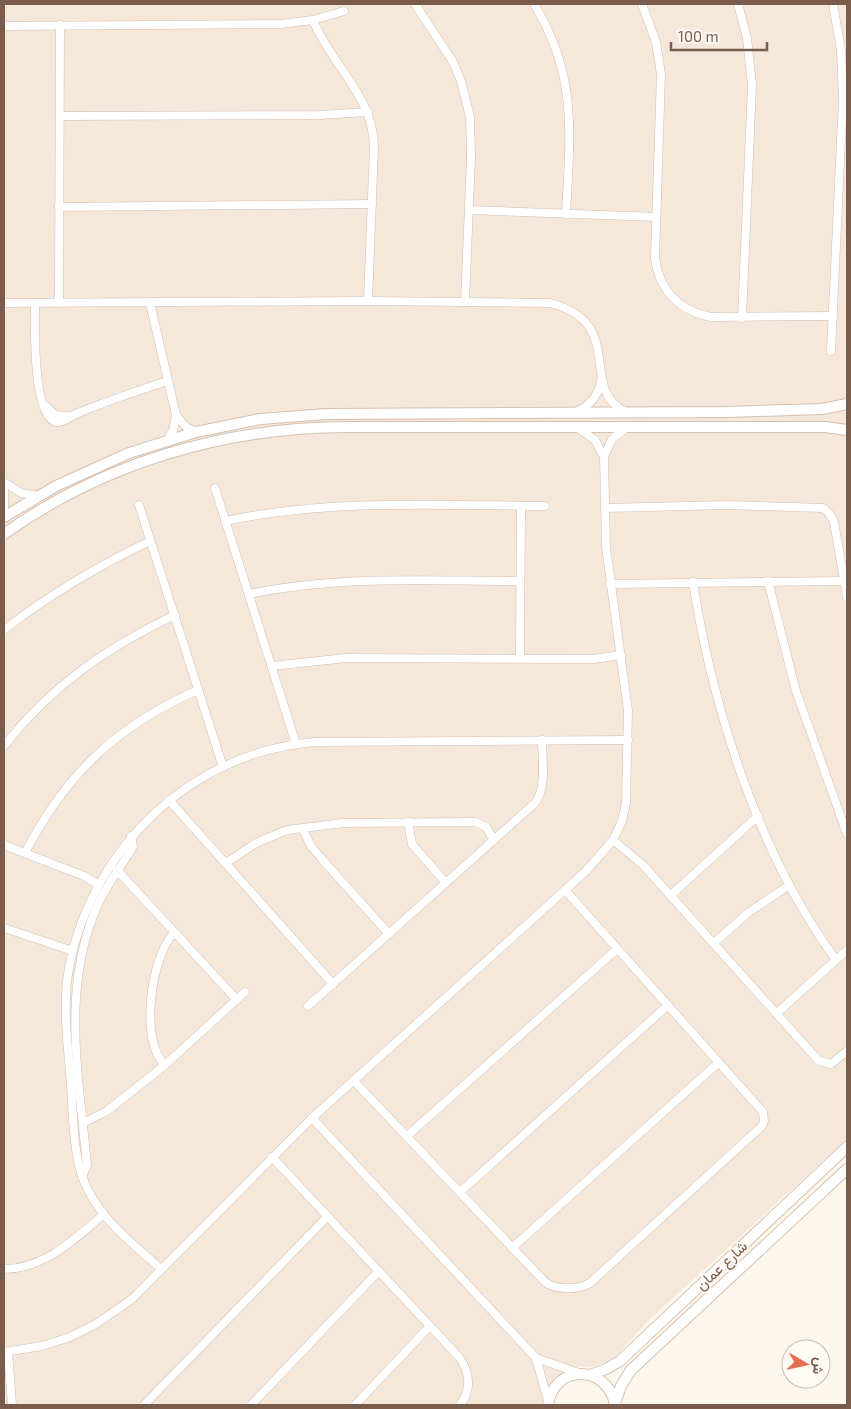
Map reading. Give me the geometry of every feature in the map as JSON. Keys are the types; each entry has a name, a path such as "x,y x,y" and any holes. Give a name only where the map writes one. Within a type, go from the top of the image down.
{"street":[{"path":"415,4 453,62 466,99 471,136 465,302"},
{"path":"534,4 556,47 568,93 570,127 566,214"},
{"path":"642,4 656,42 661,74 656,217 656,269 660,280 680,306 700,315 742,318 833,316"},
{"path":"738,4 750,54 752,92 742,318"},
{"path":"831,351 843,82 841,50 833,4"},
{"path":"4,26 255,24 313,20 344,11"},
{"path":"313,20 322,38 357,90 368,112 374,139 368,301"},
{"path":"59,303 60,25"},
{"path":"60,116 319,115 368,112"},
{"path":"60,207 372,204"},
{"path":"469,210 656,217"},
{"path":"4,303 540,302 569,310 585,322 596,340 603,388 613,404 628,413"},
{"path":"35,303 35,364 43,402 55,415 62,417 75,415 167,381"},
{"path":"150,303 176,415 186,427 196,432"},
{"path":"575,413 583,409 595,396 601,380"},
{"path":"4,517 56,486 110,460 196,432 260,419 304,415 628,413 822,409 847,404"},
{"path":"167,440 173,431 176,415"},
{"path":"4,534 34,514 80,488 134,464 185,448 245,435 330,427 825,427 847,430"},
{"path":"12,1405 6,1352 56,1342 96,1324 132,1299 312,1118 565,890 604,853 613,840 622,821 626,803 627,703 610,584 604,457 599,445 591,436 575,427"},
{"path":"604,457 612,439 628,427"},
{"path":"4,482 21,493 38,496"},
{"path":"4,486 4,512"},
{"path":"34,514 30,510 31,505 52,492 56,486"},
{"path":"215,488 296,744"},
{"path":"139,505 223,767"},
{"path":"225,521 278,511 332,506 545,506"},
{"path":"520,506 520,658"},
{"path":"605,508 820,507 829,513 834,522 847,597"},
{"path":"4,630 62,588 96,568 150,541"},
{"path":"248,594 295,585 342,581 520,582"},
{"path":"768,581 796,691 847,834"},
{"path":"610,584 844,581"},
{"path":"693,582 714,684 758,816 788,886 836,960"},
{"path":"4,746 38,707 72,676 131,637 175,616"},
{"path":"272,666 346,658 594,660 621,656"},
{"path":"24,853 52,806 91,759 119,735 149,715 198,690"},
{"path":"308,1006 539,798 542,740"},
{"path":"161,1269 104,1214 89,1192 82,1177 77,1158 66,1023 67,987 73,952 84,917 114,859 131,836 169,800 198,780 223,767 274,748 296,744 628,740"},
{"path":"169,800 333,984"},
{"path":"671,895 758,816"},
{"path":"408,822 412,844 446,883"},
{"path":"226,863 271,836 287,830 343,823 479,823 486,827 494,840"},
{"path":"302,828 308,841 321,858 389,934"},
{"path":"82,1177 87,1166 75,1024 77,977 87,931 98,904 133,846 131,836"},
{"path":"613,840 643,865 822,1063 834,1063 847,1051"},
{"path":"4,845 84,876 99,885"},
{"path":"117,870 237,1000"},
{"path":"714,943 749,912 788,886"},
{"path":"354,1080 550,1286 578,1287 590,1283 763,1123 763,1112 616,950 565,890"},
{"path":"4,928 73,952"},
{"path":"165,1065 158,1059 153,1045 152,998 160,957 164,946 174,932"},
{"path":"407,1136 616,950"},
{"path":"777,1013 847,950"},
{"path":"83,1123 107,1110 165,1065 245,992"},
{"path":"460,1192 667,1006"},
{"path":"512,1248 718,1063"},
{"path":"312,1118 536,1358 564,1370 587,1374 597,1378 609,1388 615,1404"},
{"name":"شارع عمان","path":"548,1403 551,1394 561,1381 576,1374 587,1374 606,1369 620,1360 847,1148"},
{"path":"272,1157 459,1357 467,1371 468,1387 460,1405"},
{"name":"شارع عمان","path":"615,1404 621,1386 631,1370 847,1169"},
{"path":"4,1269 25,1266 50,1256 72,1242 104,1214"},
{"path":"144,1405 328,1216"},
{"path":"251,1405 379,1271"},
{"path":"355,1405 430,1326"},
{"path":"536,1358 548,1403"}],"shaded area":[{"path":"4,4 847,4 847,1139 648,1321 618,1354 592,1367 575,1367 561,1375 552,1383 542,1405 4,1405"}]}
